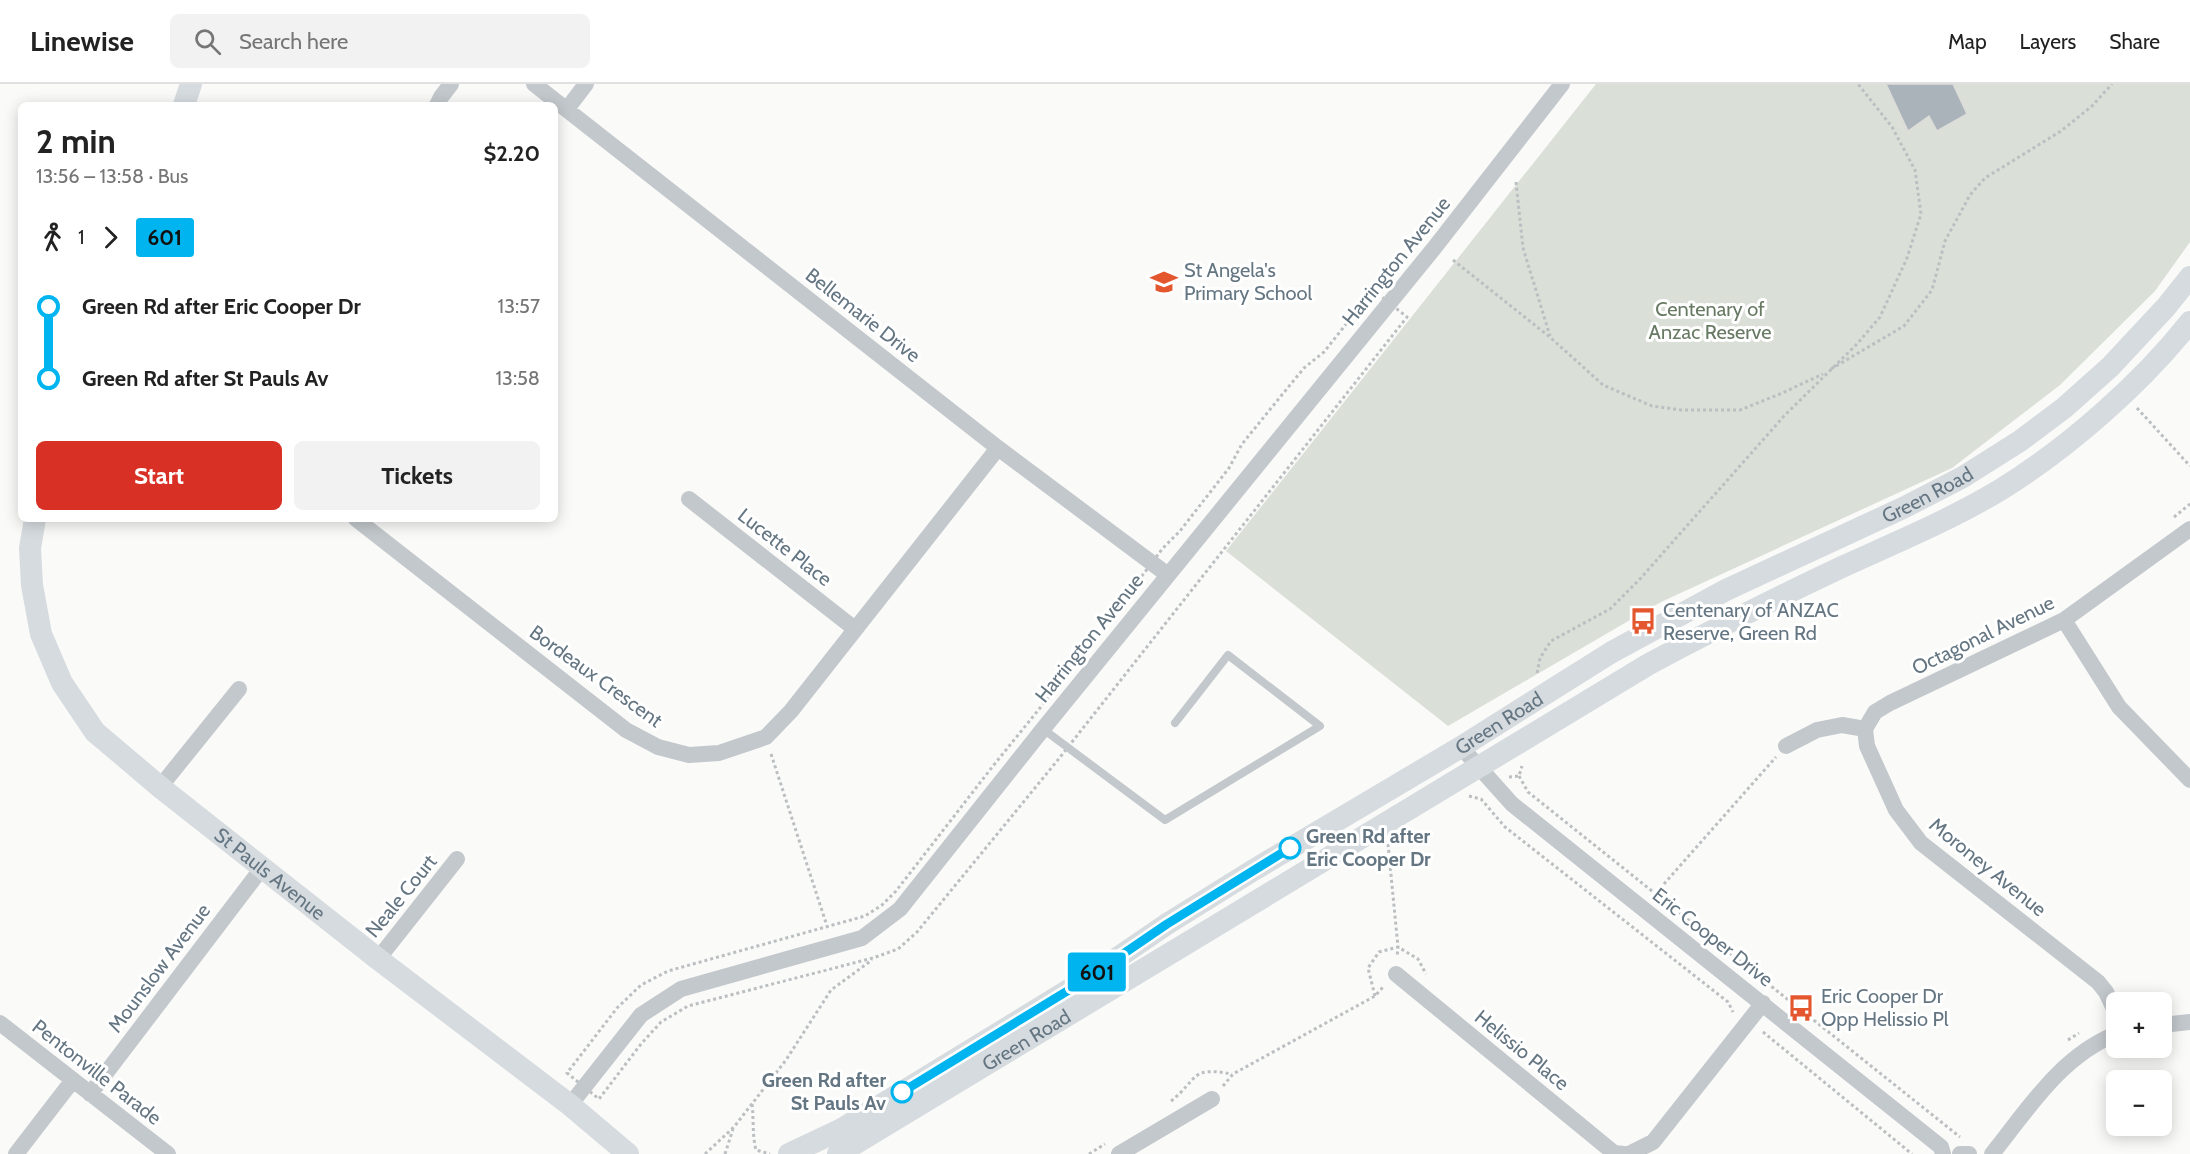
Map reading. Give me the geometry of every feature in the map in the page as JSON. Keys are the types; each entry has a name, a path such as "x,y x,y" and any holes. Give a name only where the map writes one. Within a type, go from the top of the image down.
{"main road":[{"path":"185,102 191,84"},
{"name":"Green Road","path":"789,1154 842,1129 1082,982 1167,924 1252,871 1461,747 1612,652 1726,590 1905,507 1963,477 2020,441 2064,408 2110,367 2166,307 2190,277"},
{"name":"Green Road","path":"838,1154 1649,664 1738,617 1975,504 2031,468 2080,432 2124,394 2190,322"},
{"name":"St Pauls Avenue","path":"34,522 30,548 32,585 41,634 62,683 95,732 160,787 570,1105 628,1154"}],"street":[{"path":"438,102 451,84"},
{"name":"Bellemarie Drive","path":"534,84 558,102"},
{"path":"567,109 586,84"},
{"name":"Harrington Avenue","path":"570,1105 641,1015 681,989 861,938 900,909 1043,729 1429,255 1562,84"},
{"name":"Bellemarie Drive","path":"558,102 998,448 1168,575"},
{"name":"Bordeaux Crescent","path":"360,522 626,730 658,747 689,755 719,753 766,737 791,711 998,448"},
{"name":"Lucette Place","path":"689,499 855,629"},
{"name":"Octagonal Avenue","path":"1865,729 1875,712 1890,703 2064,620 2190,529"},
{"path":"2064,620 2119,708 2190,780"},
{"path":"160,787 239,689"},
{"path":"1786,746 1817,729 1842,725 1865,729"},
{"name":"Moroney Avenue","path":"1865,729 1867,746 1896,810 1922,843 2098,982 2106,994"},
{"name":"Eric Cooper Drive","path":"1461,747 1512,804 1941,1147 1943,1154"},
{"name":"Neale Court","path":"378,958 458,859"},
{"name":"Mounslow Avenue","path":"90,1094 262,867"},
{"name":"Helissio Place","path":"1395,974 1614,1153 1624,1154"},
{"path":"1629,1154 1653,1142 1763,1003"},
{"path":"2172,1024 2190,1022"},
{"name":"Pentonville Parade","path":"0,1023 168,1154"},
{"path":"1992,1154 2052,1078 2084,1050 2106,1040"},
{"path":"16,1154 73,1080"},
{"path":"1119,1154 1212,1099"}],"lane":[{"path":"1043,729 1165,820 1320,726 1228,655 1175,723"}],"path":[{"path":"1534,678 1538,673 1540,658 1551,641 1610,609 1640,579 1784,416 1857,344 1880,317 1907,258 1921,214 1915,170 1892,127 1858,84"},
{"path":"1453,260 1551,338 1603,385 1653,406 1681,410 1740,410 1826,373 1904,326 1932,290 1945,242 1970,195 1985,178 2061,130 2092,106 2112,84"},
{"path":"1516,182 1523,248 1551,338"},
{"path":"1163,548 1180,531 1229,468 1242,444 1304,368 1323,352 1373,290"},
{"path":"2124,394 2190,466"},
{"path":"2174,517 2190,504"},
{"path":"567,1073 617,1008 641,985 668,971 865,916 882,905 896,891 993,765 1074,666 1139,579"},
{"path":"766,737 827,926"},
{"path":"1656,893 1786,746"},
{"path":"1528,758 1519,776 1528,792 1656,893 1964,1149"},
{"path":"1497,788 1510,777 1519,776"},
{"path":"1481,798 1505,827 1728,1002 1732,1012 1738,1012 1912,1154"},
{"path":"1212,1099 1233,1074 1374,996 1395,974 1398,947 1388,844"},
{"path":"1374,996 1368,968 1379,952 1398,947 1418,958 1427,976"},
{"path":"705,1154 734,1127 786,1060 831,990 873,958"},
{"path":"752,1104 755,1128 752,1138 756,1150 770,1154"},
{"path":"725,1154 734,1127"}],"green space":[{"name":"Centenary of Anzac Reserve","path":"1596,84 2190,84 2190,242 2155,291 2060,385 1952,468 1661,602 1448,726 1226,551"}],"building":[{"path":"1886,84 1953,84 1967,114 1937,131 1929,116 1908,131"}],"bus line":[{"name":"601","path":"902,1092 1082,982 1167,924 1290,848"}],"place":[{"name":"St Angela's Primary School","path":"1164,282"},
{"name":"Centenary of ANZAC Reserve, Green Rd","path":"1643,621"},
{"name":"Green Rd after Eric Cooper Dr","path":"1290,848"},
{"name":"Eric Cooper Dr Opp Helissio Pl","path":"1801,1008"},
{"name":"Green Rd after St Pauls Av","path":"902,1092"}]}
